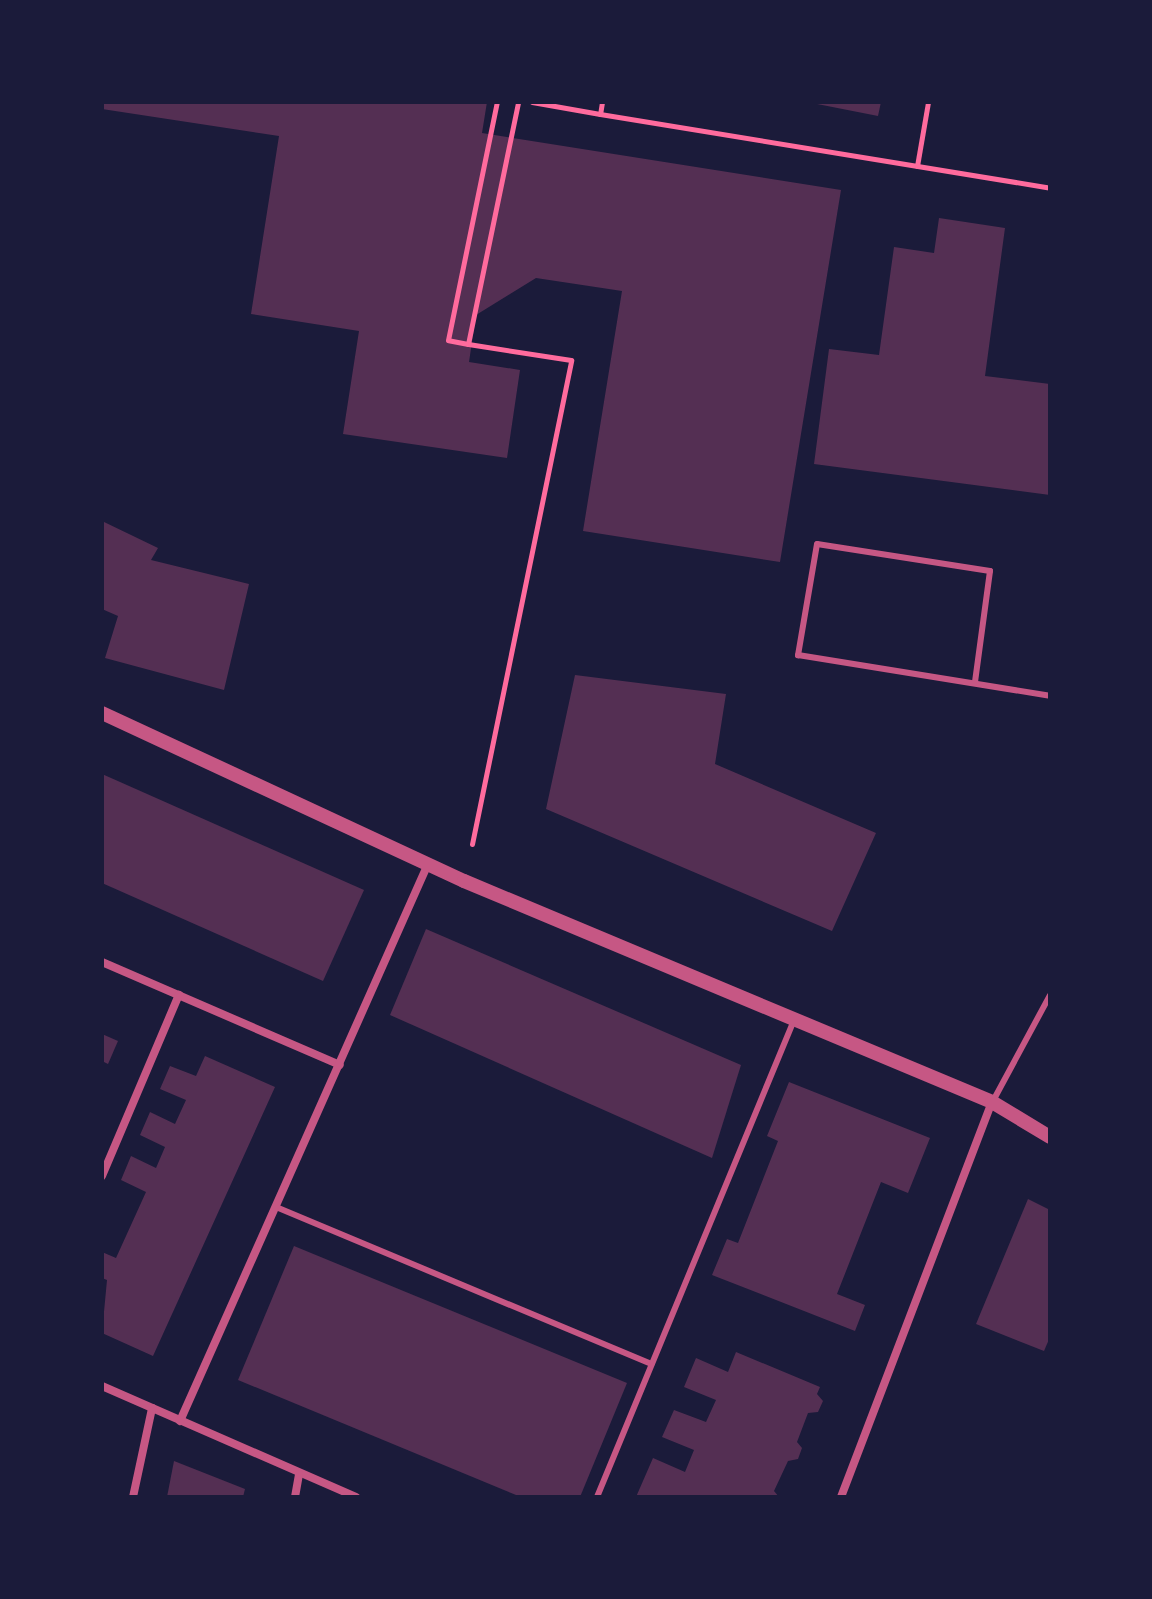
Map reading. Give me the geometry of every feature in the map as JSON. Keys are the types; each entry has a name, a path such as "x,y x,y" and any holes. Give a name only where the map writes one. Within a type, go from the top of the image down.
{"street":[{"path":"102,713 464,881 992,1102 1050,1137"},
{"path":"180,1421 428,864"},
{"path":"102,962 340,1065"},
{"path":"102,1176 179,995"},
{"path":"841,1497 992,1102"},
{"path":"102,1386 356,1497"},
{"path":"133,1497 152,1408"},
{"path":"295,1497 299,1474"}],"lane":[{"path":"975,682 990,571 817,544 798,655 1050,696"},
{"path":"992,1102 1027,1032 1050,995"},
{"path":"597,1497 795,1018"},
{"path":"276,1207 652,1364"}],"path":[{"path":"464,881 545,503 571,360 448,340 497,102"},
{"path":"468,344 518,102"},
{"path":"532,102 1050,188"},
{"path":"600,114 602,102"},
{"path":"917,166 928,102"}],"building":[{"path":"102,102 487,102 482,133 841,190 780,562 583,531 622,291 536,278 476,315 469,362 520,370 507,458 343,434 359,331 251,314 279,136 102,109"},
{"path":"807,102 881,102 878,116"},
{"path":"939,218 1005,228 985,376 1050,384 1050,495 814,464 829,349 879,355 894,247 934,253"},
{"path":"102,521 158,548 151,560 249,584 224,690 105,658 118,616 102,609"},
{"path":"575,675 726,694 715,764 876,833 832,931 546,809"},
{"path":"102,774 364,890 323,981 102,883"},
{"path":"426,929 741,1065 712,1158 390,1015"},
{"path":"102,1034 118,1041 108,1064 102,1061"},
{"path":"205,1056 275,1087 153,1356 102,1333 107,1280 102,1278 102,1252 116,1258 146,1192 121,1180 131,1156 156,1168 165,1147 140,1135 150,1112 175,1124 186,1100 160,1089 170,1066 196,1076"},
{"path":"789,1082 930,1138 908,1193 881,1182 837,1294 865,1305 855,1331 712,1275 727,1239 738,1243 778,1141 767,1136"},
{"path":"1028,1199 1050,1210 1050,1337 1044,1351 976,1324"},
{"path":"294,1246 627,1383 580,1497 521,1497 238,1380"},
{"path":"736,1352 820,1387 817,1394 823,1401 818,1412 808,1413 797,1442 802,1448 798,1459 788,1461 774,1491 779,1497 636,1497 653,1458 685,1472 694,1450 662,1437 674,1410 706,1422 716,1400 684,1387 696,1358 728,1372"},
{"path":"174,1461 245,1489 243,1497 167,1497"}]}
